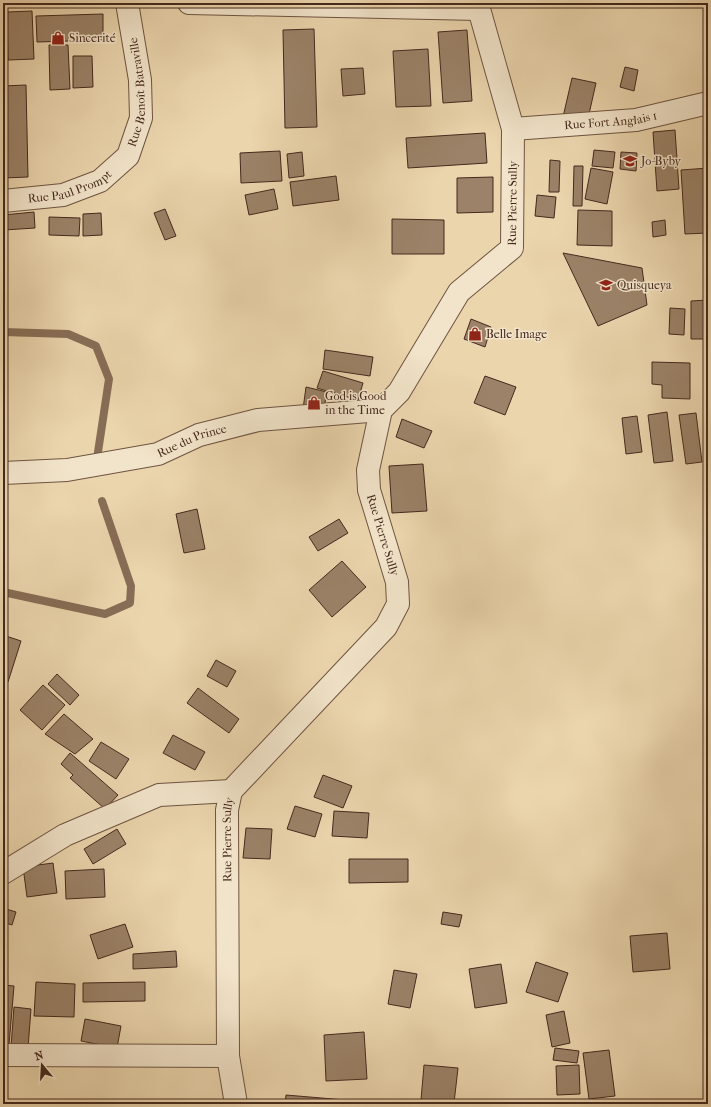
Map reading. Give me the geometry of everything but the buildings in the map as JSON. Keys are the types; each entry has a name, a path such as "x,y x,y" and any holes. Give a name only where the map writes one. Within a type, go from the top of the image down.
{"street":[{"name":"Rue Benoît Batraville","path":"127,3 140,80 141,118 128,156"},
{"path":"189,3 479,6"},
{"name":"Rue Pierre Sully","path":"236,1104 228,1056 227,810 231,791 386,627 398,604 397,582 369,490 368,470 381,410 399,392 459,292 512,248 512,129 479,6"},
{"name":"Rue Fort Anglais 1","path":"512,129 636,120 708,103"},
{"name":"Rue Paul Prompt","path":"3,201 63,195 100,181 128,156"},
{"name":"Rue du Prince","path":"3,473 67,470 158,454 199,435 258,420 381,410"},
{"path":"3,873 65,835 159,795 231,791"},
{"path":"3,1055 228,1056"}],"waterway":[{"path":"3,332 68,334 96,346 109,379 98,452"},
{"path":"3,592 105,614 130,603 131,586 102,501"}],"place":[{"name":"Sincerité","path":"58,38"},
{"name":"Jo-Byby","path":"630,161"},
{"name":"Quisqueya","path":"606,285"},
{"name":"Belle Image","path":"475,334"},
{"name":"God is Good in the Time","path":"314,403"}]}
